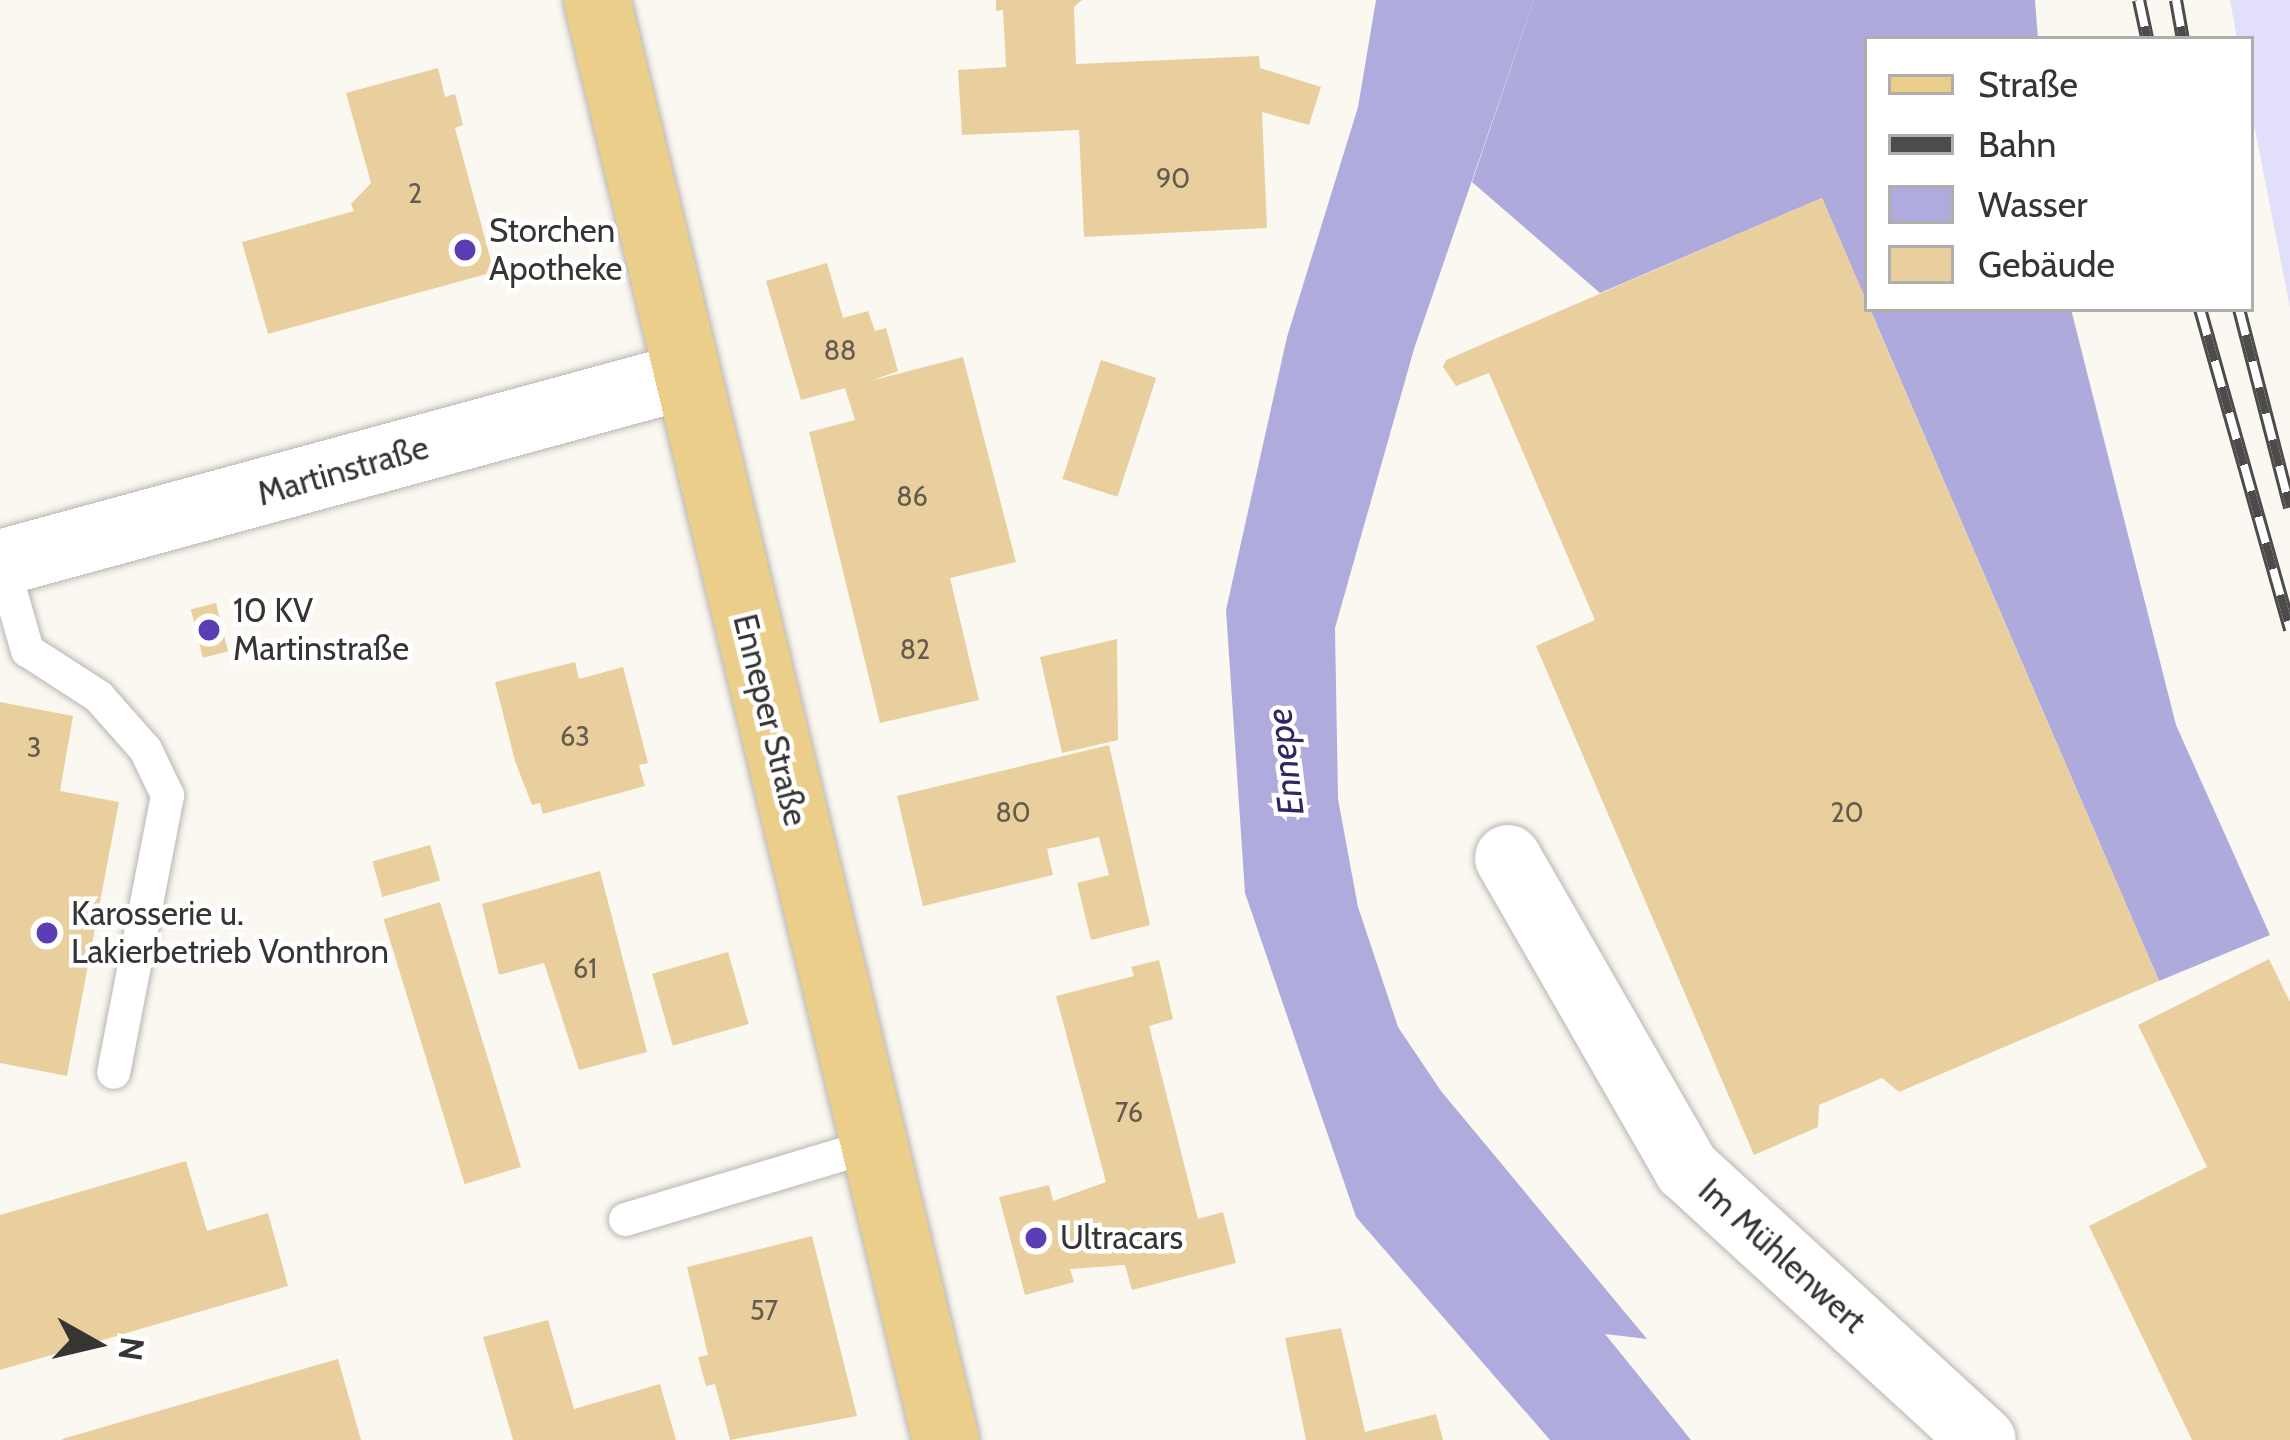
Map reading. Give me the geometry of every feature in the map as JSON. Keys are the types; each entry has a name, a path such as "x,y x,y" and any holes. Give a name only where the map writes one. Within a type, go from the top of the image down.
{"main road":[{"name":"Enneper Straße","path":"597,0 946,1440"}],"street":[{"name":"Martinstraße","path":"1,563 686,376"},
{"name":"Im Mühlenwert","path":"1508,858 1687,1169 1982,1440"}],"lane":[{"path":"1,563 27,650 98,696 145,748 167,795 113,1072"},
{"path":"625,1219 872,1145"}],"shaded area":[{"path":"1534,0 2035,0 2038,36 1864,36 1864,296 1822,198 1600,293 1472,182"},
{"path":"2230,0 2290,0 2290,308 2254,124 2254,36 2236,36"},
{"path":"1871,312 2072,312 2176,725 2270,935 2159,981"}],"water":[{"name":"Ennepe","path":"1376,0 1534,0 1414,349 1335,628 1338,799 1358,907 1398,1027 1441,1091 1647,1339 1605,1334 1691,1440 1550,1440 1356,1217 1245,893 1226,610 1287,337 1358,107"}],"building":[{"path":"996,0 1082,0 1074,7 1076,64 1259,56 1260,68 1321,87 1309,125 1262,112 1267,228 1084,237 1079,130 962,135 958,70 1006,67 1003,10 996,11"},
{"path":"438,68 445,97 455,94 463,125 455,128 494,272 268,334 242,242 354,211 351,204 371,183 346,93"},
{"path":"1822,198 1864,296 1864,312 1871,312 2159,981 1899,1092 1882,1078 1819,1105 1818,1127 1754,1155 1536,646 1595,620 1489,373 1456,386 1443,367 1446,360"},
{"path":"827,263 843,318 868,311 875,331 886,328 898,371 870,381 963,357 1016,562 950,578 979,700 880,723 809,432 855,420 845,388 801,400 766,281"},
{"path":"1101,360 1156,378 1118,497 1062,479"},
{"name":"10 KV Martinstraße","path":"216,603 228,652 203,658 191,609"},
{"path":"1117,639 1118,740 1062,753 1040,657"},
{"path":"575,662 579,679 623,667 648,763 639,765 645,786 543,814 540,803 532,805 515,761 495,682"},
{"name":"Karosserie u. Lakierbetrieb Vonthron","path":"0,702 73,716 60,791 119,802 67,1076 0,1063"},
{"path":"1109,745 1150,925 1091,940 1077,883 1109,875 1099,837 1047,849 1053,875 923,906 897,796"},
{"path":"430,845 440,881 383,897 372,862"},
{"path":"600,871 647,1052 579,1070 544,963 499,975 482,904"},
{"path":"440,902 521,1167 465,1184 384,919"},
{"path":"728,952 749,1024 673,1046 652,974"},
{"path":"2269,959 2290,1002 2290,1440 2192,1440 2089,1226 2207,1167 2138,1025"},
{"path":"1159,960 1173,1019 1149,1026 1198,1219 1223,1212 1236,1263 1132,1290 1125,1265 1070,1269 1074,1282 1025,1295 999,1197 1049,1185 1053,1201 1106,1182 1056,996 1134,976 1131,967"},
{"path":"186,1161 207,1231 268,1213 288,1286 0,1370 0,1215"},
{"path":"812,1236 857,1416 730,1440 715,1384 706,1386 698,1357 708,1355 687,1267"},
{"path":"548,1320 574,1409 660,1384 676,1440 513,1440 483,1337"},
{"path":"1341,1328 1365,1432 1436,1414 1443,1440 1306,1440 1285,1338"},
{"path":"338,1359 361,1440 62,1439"}],"railway":[{"path":"2139,0 2146,36"},
{"path":"2176,0 2182,36"},
{"path":"2201,312 2290,630"},
{"path":"2240,312 2290,508"}],"place":[{"name":"Storchen Apotheke","path":"465,250"},
{"name":"10 KV Martinstraße","path":"209,630"},
{"name":"Karosserie u. Lakierbetrieb Vonthron","path":"47,933"},
{"name":"Ultracars","path":"1036,1238"}]}
